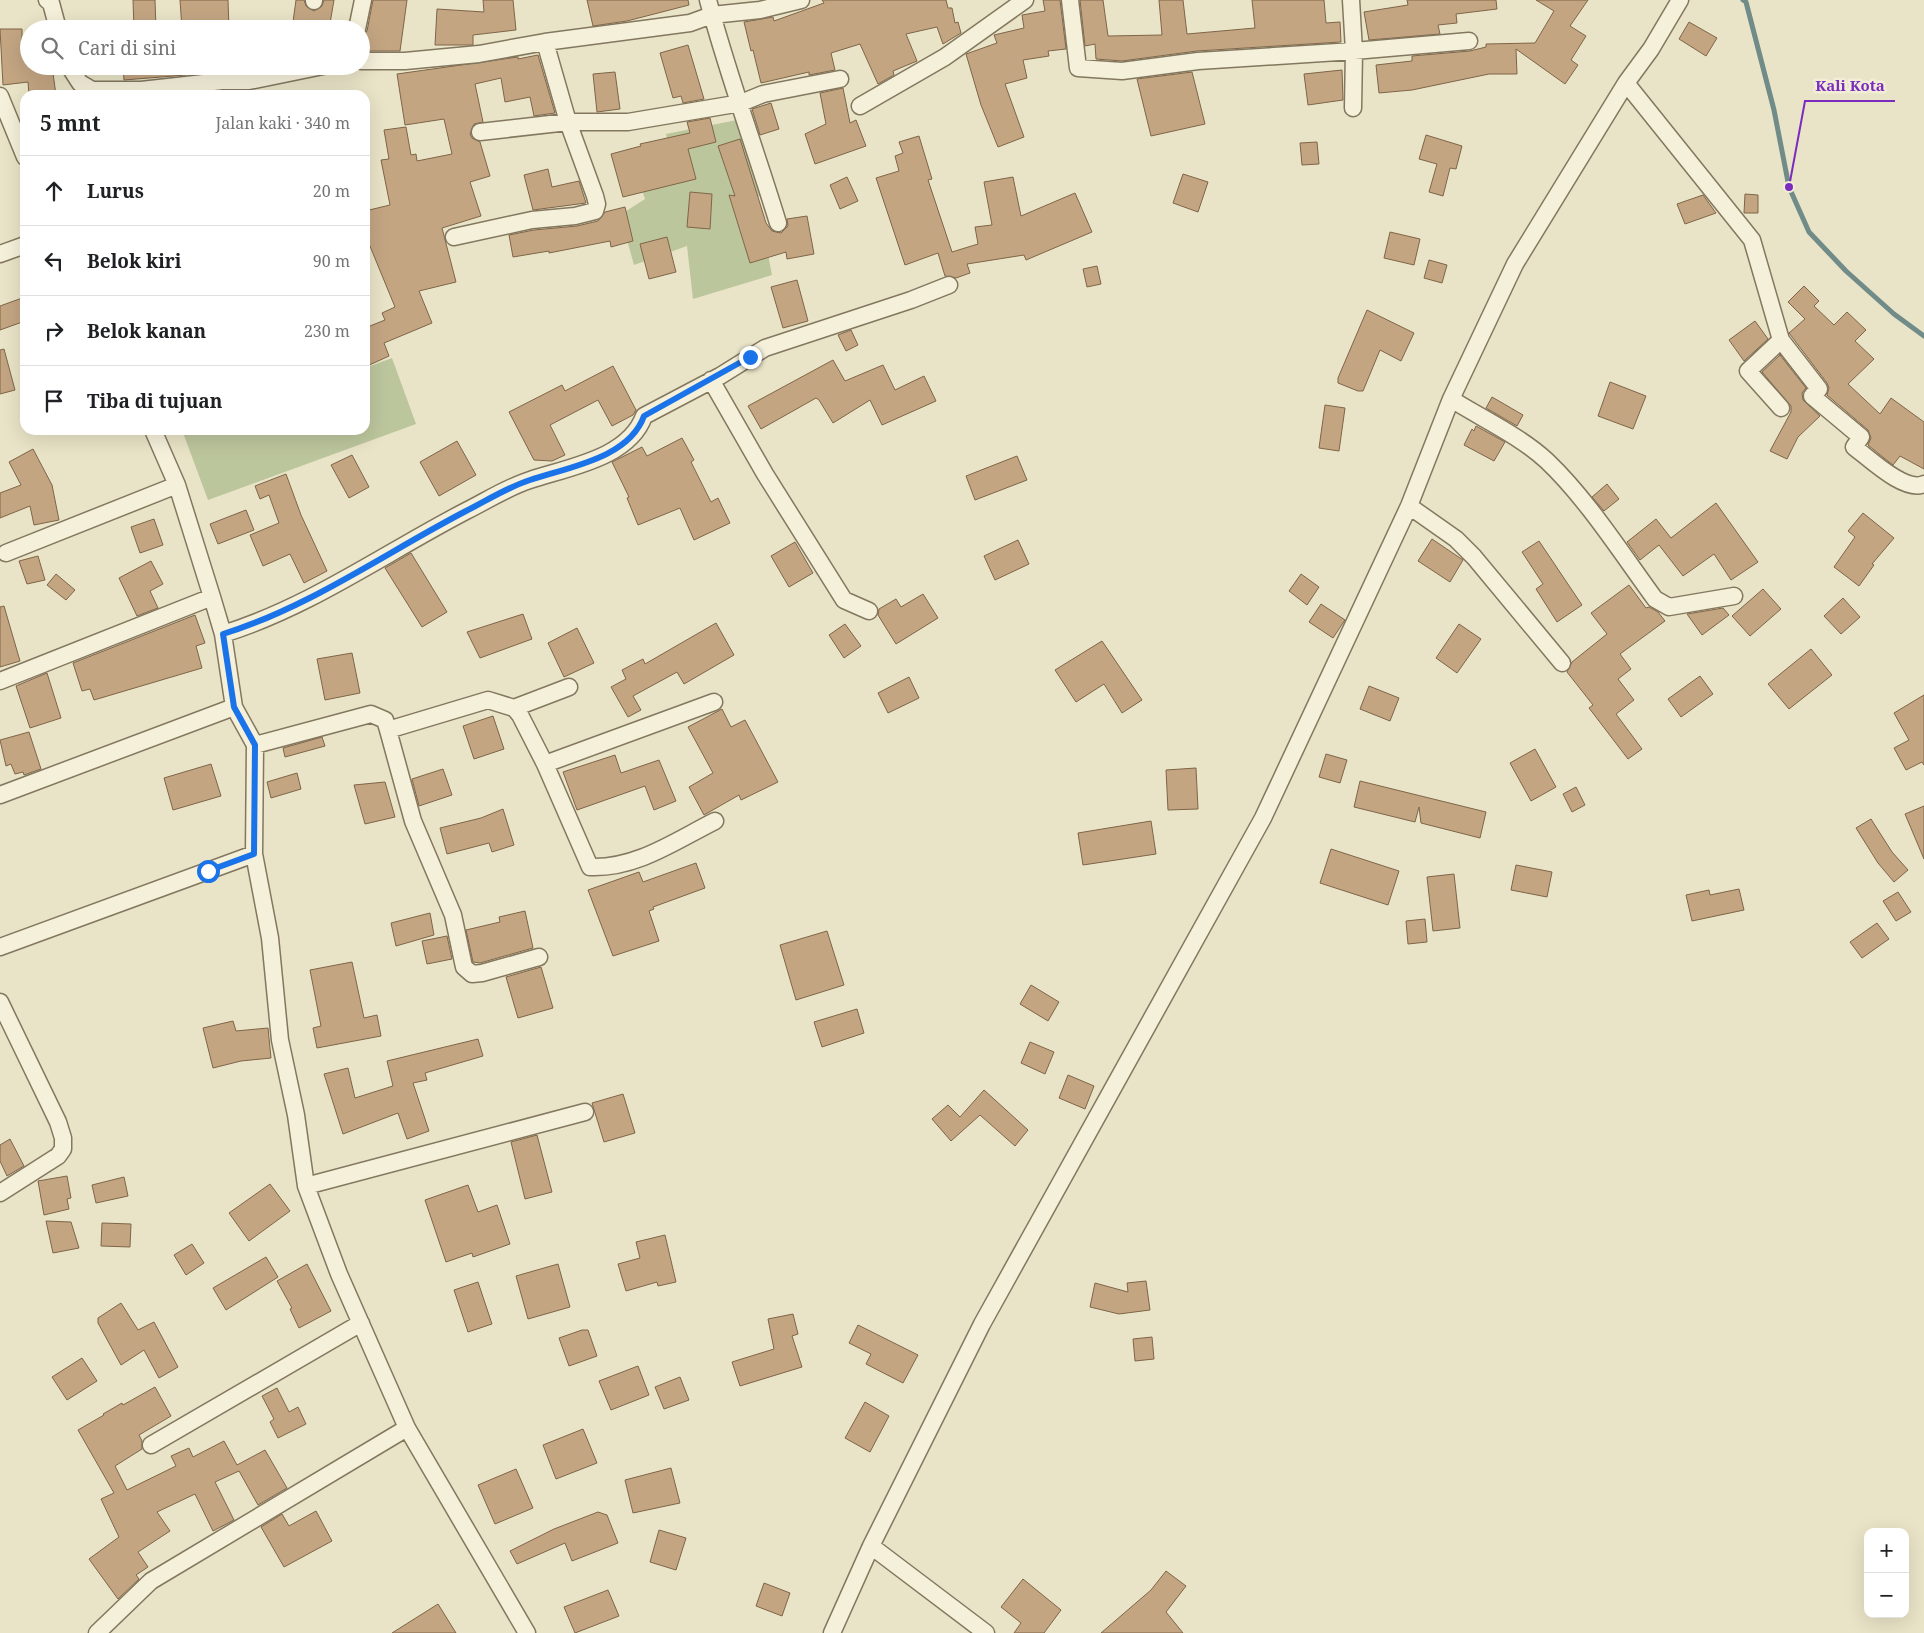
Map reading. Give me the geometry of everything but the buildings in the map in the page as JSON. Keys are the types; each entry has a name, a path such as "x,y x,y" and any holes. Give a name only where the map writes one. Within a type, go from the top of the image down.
{"street":[{"path":"47,0 51,3 56,20"},
{"path":"359,20 363,0"},
{"path":"370,61 405,61 480,54 545,42 690,23 710,7 760,10 801,0"},
{"path":"860,106 945,57 1025,0"},
{"path":"1070,0 1078,68 1122,71 1198,61 1354,51 1469,41"},
{"path":"1351,0 1354,51 1353,108"},
{"path":"832,1633 871,1546 982,1324 1263,818 1409,506 1452,399 1515,264 1626,83 1651,49 1679,2"},
{"path":"710,7 715,31 741,103 778,223"},
{"path":"454,237 532,220 575,216 595,211 597,204 595,196 568,122 545,42"},
{"path":"74,75 80,84 92,90 141,90 222,81 249,81 279,75"},
{"path":"480,132 568,122 628,122 741,103 763,94 840,79"},
{"path":"1626,83 1752,240 1781,340 1819,389 1812,396 1861,437 1854,447 1902,483 1920,486 1924,484"},
{"path":"2,106 20,145"},
{"path":"0,254 20,246"},
{"path":"223,634 258,623 325,589 447,521 528,480 555,473 613,450 633,437 640,427 644,416 765,348 911,300 949,285"},
{"path":"1781,340 1748,371 1781,408"},
{"path":"711,380 765,474 844,600 869,611"},
{"path":"1452,399 1546,460 1567,483 1655,599 1669,607 1734,596"},
{"path":"155,435 177,485 212,596 223,634 234,707 255,745 254,854 270,938 280,1040 296,1115 306,1186 330,1250 407,1428 527,1633"},
{"path":"6,553 177,485"},
{"path":"1409,506 1456,539 1474,557 1562,662"},
{"path":"0,680 212,596"},
{"path":"514,708 569,687"},
{"path":"388,730 488,700 514,708 520,715 545,764 590,867 622,865 654,853 715,821"},
{"path":"545,764 714,702"},
{"path":"0,795 234,707"},
{"path":"255,745 371,714 380,716 388,730 413,821 453,915 464,967 472,974 482,973 539,957"},
{"path":"0,947 254,854"},
{"path":"0,1002 58,1122 63,1138 63,1149 58,1156 0,1193"},
{"path":"306,1186 585,1112"},
{"path":"151,1446 361,1323"},
{"path":"97,1633 151,1581 407,1428"},
{"path":"871,1546 986,1633"}],"green space":[{"path":"742,119 770,192 757,197 772,275 693,299 687,246 634,265 620,215 645,199 636,172 671,157 666,134"},
{"path":"392,358 416,424 208,500 184,435 370,435 370,366"}],"waterway":[{"path":"1743,0 1746,2 1774,110 1789,187 1809,232 1846,271 1894,314 1924,336"}],"place":[{"name":"Kali Kota","path":"1789,187"}],"route":[{"path":"208,871 254,854 255,745 234,707 223,634 258,623 325,589 413,539 528,480 555,473 613,450 633,437 640,427 644,416 720,376 750,357"}]}
